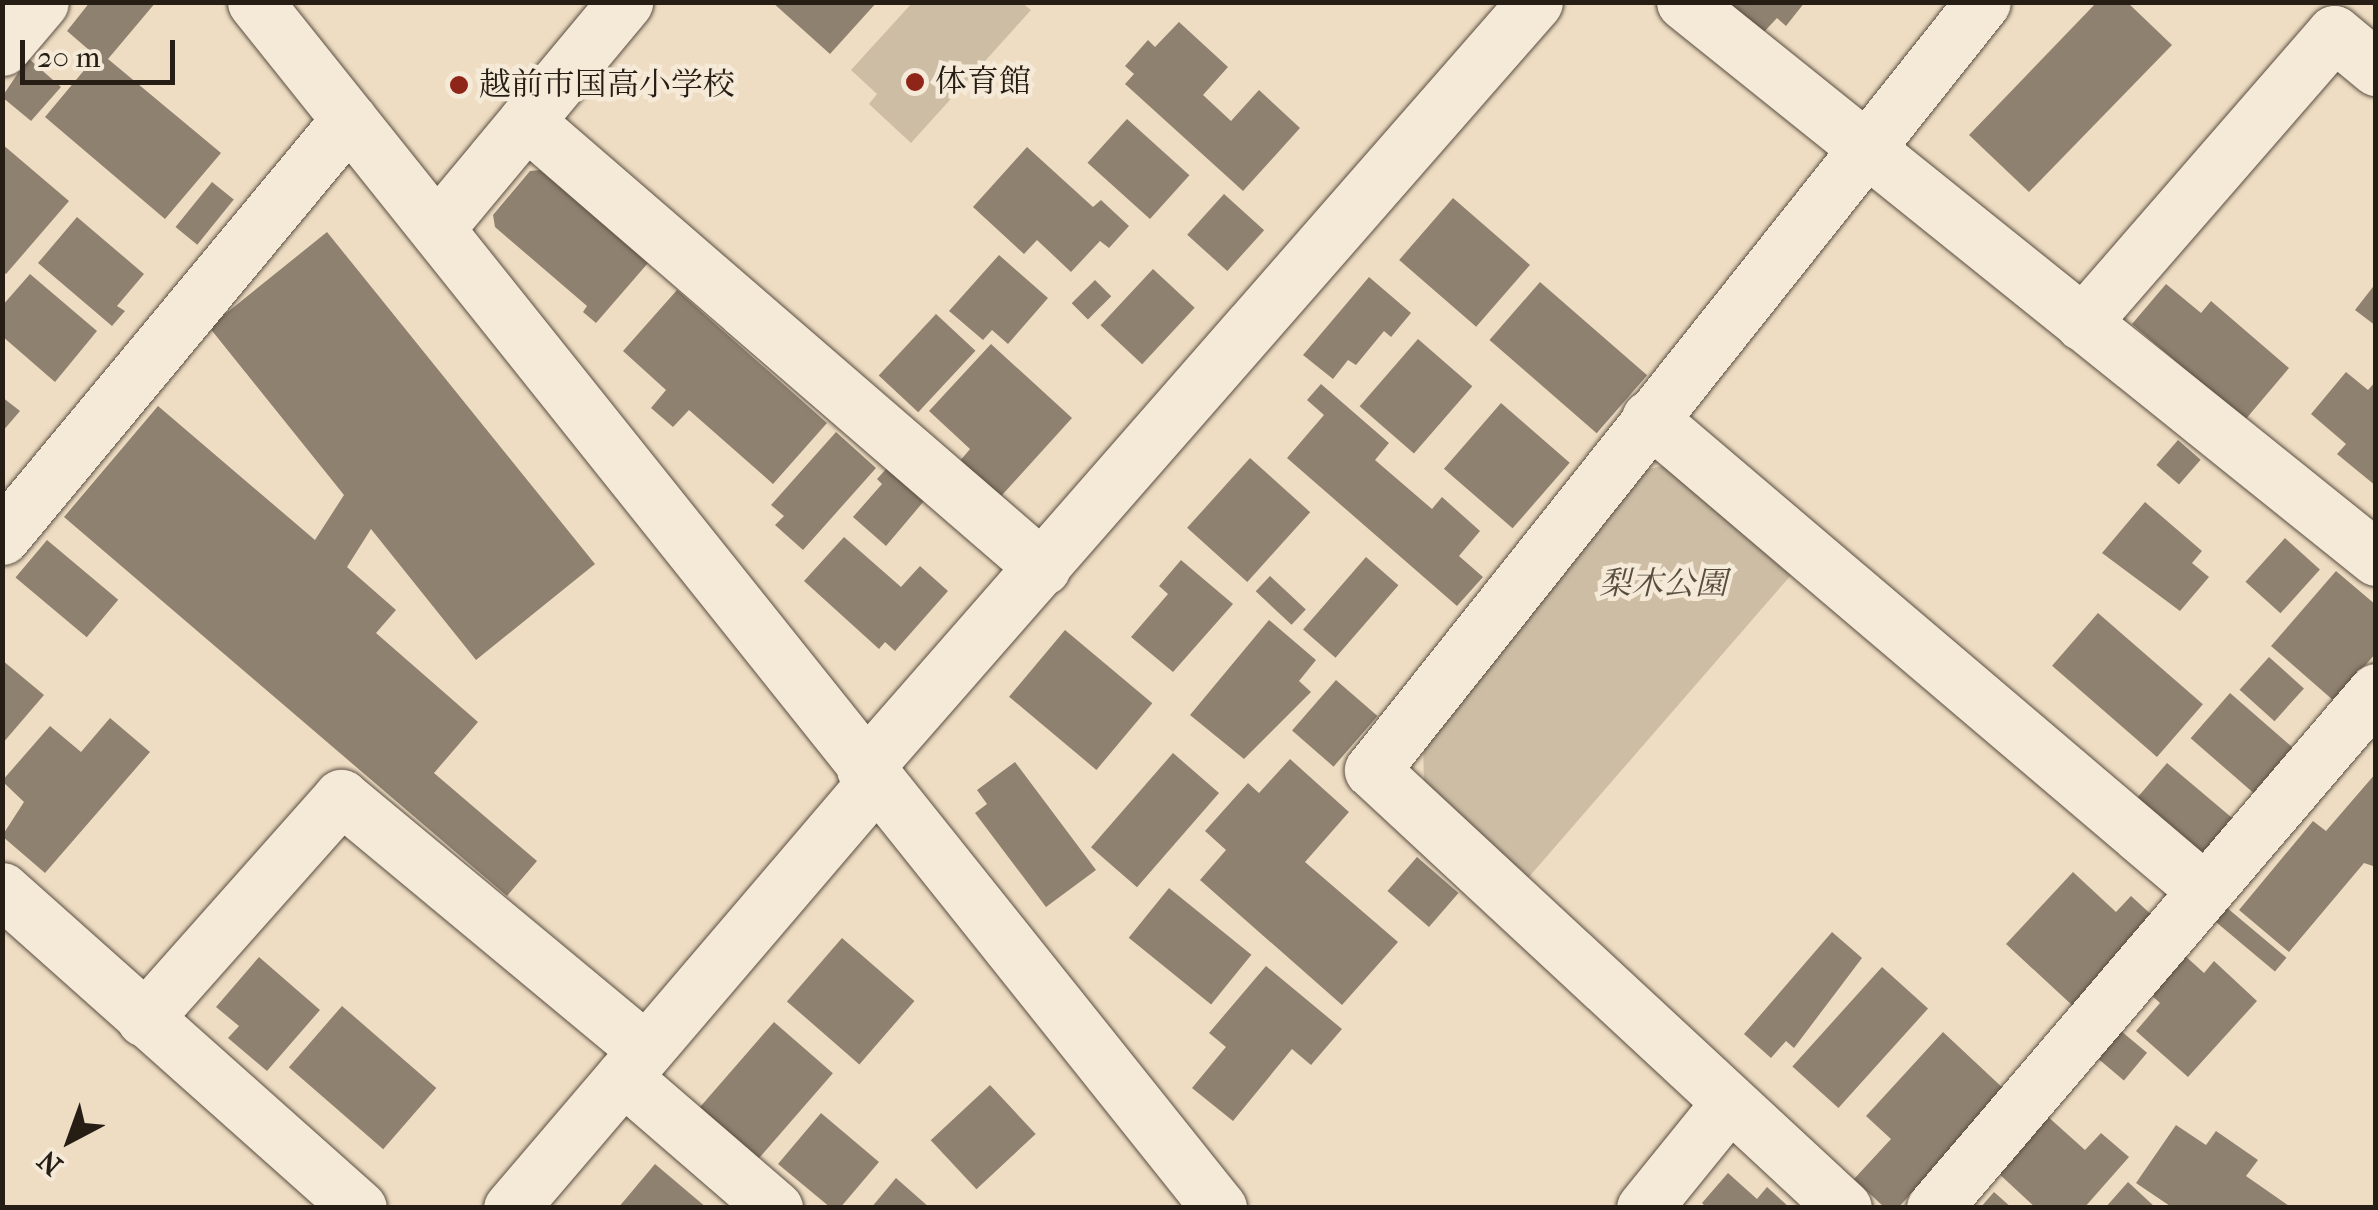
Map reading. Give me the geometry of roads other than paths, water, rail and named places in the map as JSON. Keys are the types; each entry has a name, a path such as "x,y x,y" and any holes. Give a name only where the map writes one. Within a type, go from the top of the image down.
{"street":[{"path":"255,2 869,776 1218,1208"},
{"path":"437,228 625,2"},
{"path":"511,1208 1043,568 1535,2"},
{"path":"1684,2 2376,558"},
{"path":"1844,1208 1372,770 1984,2"},
{"path":"2082,323 2346,18 2376,68"},
{"path":"2,537 349,118"},
{"path":"526,121 1043,568"},
{"path":"1649,418 2203,889"},
{"path":"1934,1208 2376,691"},
{"path":"144,1019 341,797 634,1063 775,1208"},
{"path":"2,890 359,1208"},
{"path":"1644,1208 1729,1103"}],"place":[{"name":"体育館","path":"915,82"},
{"name":"越前市国高小学校","path":"459,85"}],"park label":[{"name":"梨木公園","path":"1663,584"}]}
